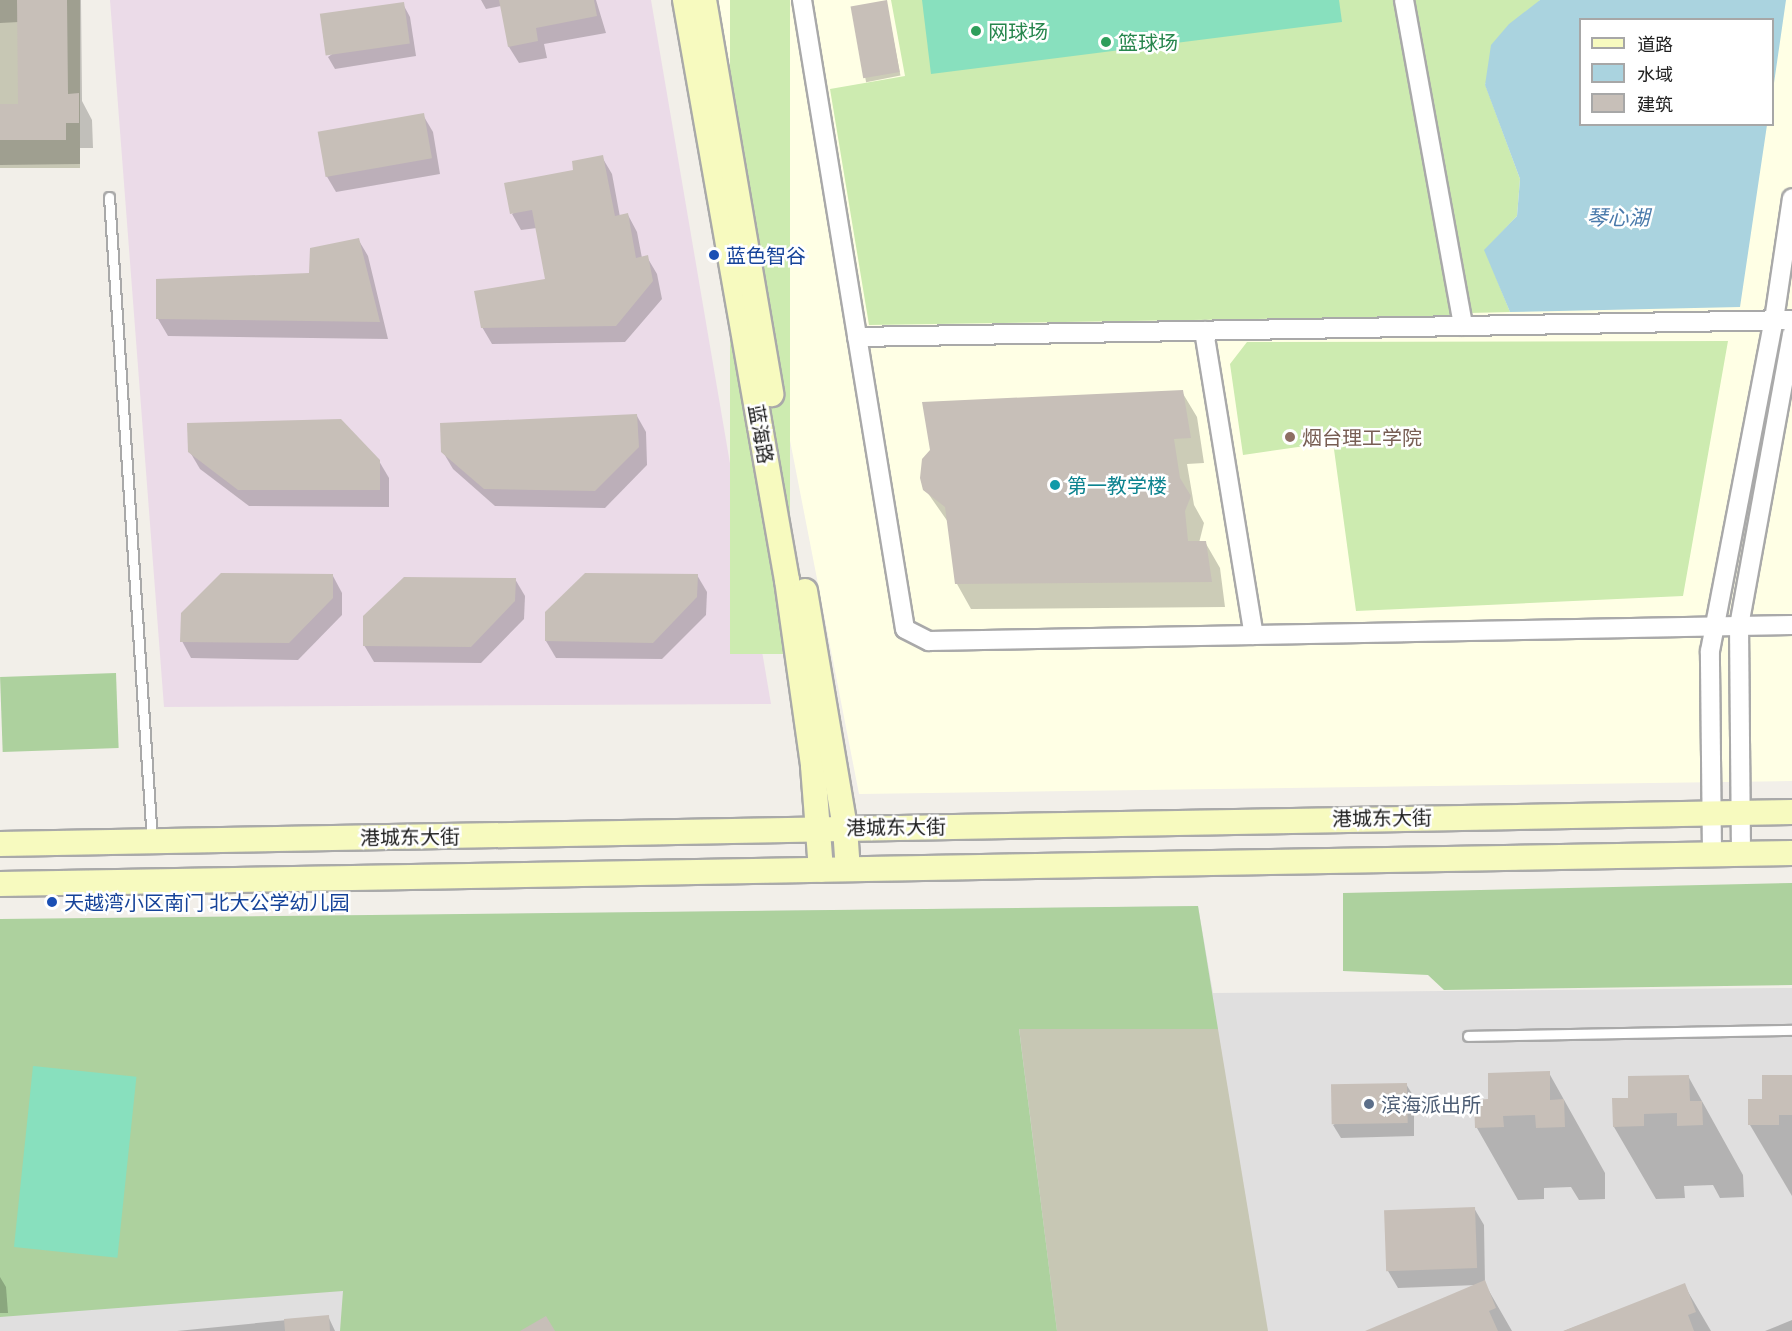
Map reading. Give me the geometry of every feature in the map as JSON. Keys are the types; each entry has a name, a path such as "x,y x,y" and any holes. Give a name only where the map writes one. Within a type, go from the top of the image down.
{"main road":[{"name":"蓝海路","path":"685,0 787,580 813,766 821,870"},
{"name":"蓝海路","path":"704,0 845,828 848,867"},
{"name":"港城东大街","path":"0,843 1792,812"},
{"name":"港城东大街","path":"0,884 821,870 848,867 1792,853"}],"street":[{"path":"802,0 905,629 929,641 1792,625"},
{"path":"1404,0 1463,326"},
{"path":"1712,854 1710,651 1783,320 1792,198"},
{"path":"857,337 1783,320"},
{"path":"1204,331 1254,635"},
{"path":"1741,854 1739,626 1792,334"}],"lane":[{"path":"109,197 152,841"},
{"path":"1468,1036 1792,1030"}],"shaded area":[{"path":"0,0 80,0 80,168 0,168"},
{"path":"110,0 651,0 771,704 164,707"},
{"name":"烟台理工学院","path":"713,0 1792,0 1792,781 859,794 762,297"},
{"path":"1198,906 1213,993 1792,988 1792,1331 0,1331 0,920"},
{"path":"1019,1028 1218,1029 1268,1331 1057,1331"}],"green space":[{"path":"730,0 790,0 790,654 730,654"},
{"path":"891,0 1393,0 1452,316 869,325 830,89 905,76"},
{"name":"篮球场","path":"922,0 1339,0 1342,22 931,74"},
{"path":"1412,0 1540,0 1485,84 1520,179 1517,216 1485,250 1510,312 1469,313"},
{"path":"1728,341 1683,596 1356,611 1333,442 1243,455 1230,364 1247,342"},
{"path":"116,673 119,748 3,752 0,677"},
{"path":"1792,883 1792,985 1444,990 1428,975 1343,971 1343,893"},
{"path":"1198,906 1218,1029 1019,1029 1057,1331 340,1331 343,1291 0,1317 0,919"},
{"path":"33,1066 136,1077 117,1258 14,1247"}],"water":[{"name":"琴心湖","path":"1540,0 1786,0 1774,83 1774,18 1579,18 1579,126 1767,126 1740,307 1510,312 1484,250 1517,216 1520,179 1485,85 1491,45 1509,24"}],"building":[{"path":"17,0 67,0 68,94 79,93 79,123 66,123 66,140 0,140 0,104 18,104"},
{"path":"499,0 594,0 597,16 536,28 538,41 508,47"},
{"path":"887,0 900,72 863,78 851,6"},
{"path":"404,2 410,44 326,55 320,14"},
{"path":"424,113 432,158 326,177 318,132"},
{"path":"603,155 615,216 628,213 636,258 648,255 653,281 616,326 481,328 474,291 545,279 532,210 510,214 504,183 573,170 572,161"},
{"path":"359,238 380,322 156,319 156,279 309,273 310,248"},
{"name":"第一教学楼","path":"1183,390 1191,438 1174,439 1180,478 1191,496 1185,511 1188,541 1206,541 1212,582 955,584 945,507 923,490 920,478 922,459 930,450 922,402"},
{"path":"637,414 639,447 595,491 484,489 441,452 440,423"},
{"path":"341,419 380,460 380,490 238,490 188,452 187,423"},
{"path":"221,573 333,574 333,598 289,643 180,642 181,613"},
{"path":"585,573 698,574 697,597 653,643 545,641 545,612"},
{"path":"404,577 516,578 515,601 471,647 363,646 363,616"},
{"path":"1550,1071 1550,1100 1564,1099 1565,1127 1536,1128 1535,1115 1503,1116 1504,1127 1475,1128 1474,1100 1488,1099 1488,1073"},
{"path":"1689,1075 1690,1101 1702,1101 1703,1125 1677,1126 1677,1113 1644,1114 1644,1126 1613,1127 1612,1098 1628,1098 1628,1076"},
{"path":"1762,1075 1792,1075 1792,1115 1779,1115 1779,1125 1748,1125 1748,1099 1762,1099"},
{"name":"滨海派出所","path":"1407,1083 1408,1123 1332,1124 1331,1084"},
{"path":"1475,1207 1477,1268 1386,1271 1384,1210"},
{"path":"1485,1280 1496,1308 1489,1311 1498,1331 1365,1331"},
{"path":"1685,1283 1696,1312 1688,1315 1694,1331 1563,1331"},
{"path":"329,1315 330,1331 285,1331 284,1319"},
{"path":"546,1316 555,1331 520,1331"}],"place":[{"name":"网球场","path":"976,31"},
{"name":"篮球场","path":"1106,42"},
{"name":"蓝色智谷","path":"714,255"},
{"name":"烟台理工学院","path":"1290,437"},
{"name":"第一教学楼","path":"1055,485"},
{"name":"天越湾小区南门 北大公学幼儿园","path":"52,902"},
{"name":"滨海派出所","path":"1369,1104"}]}
